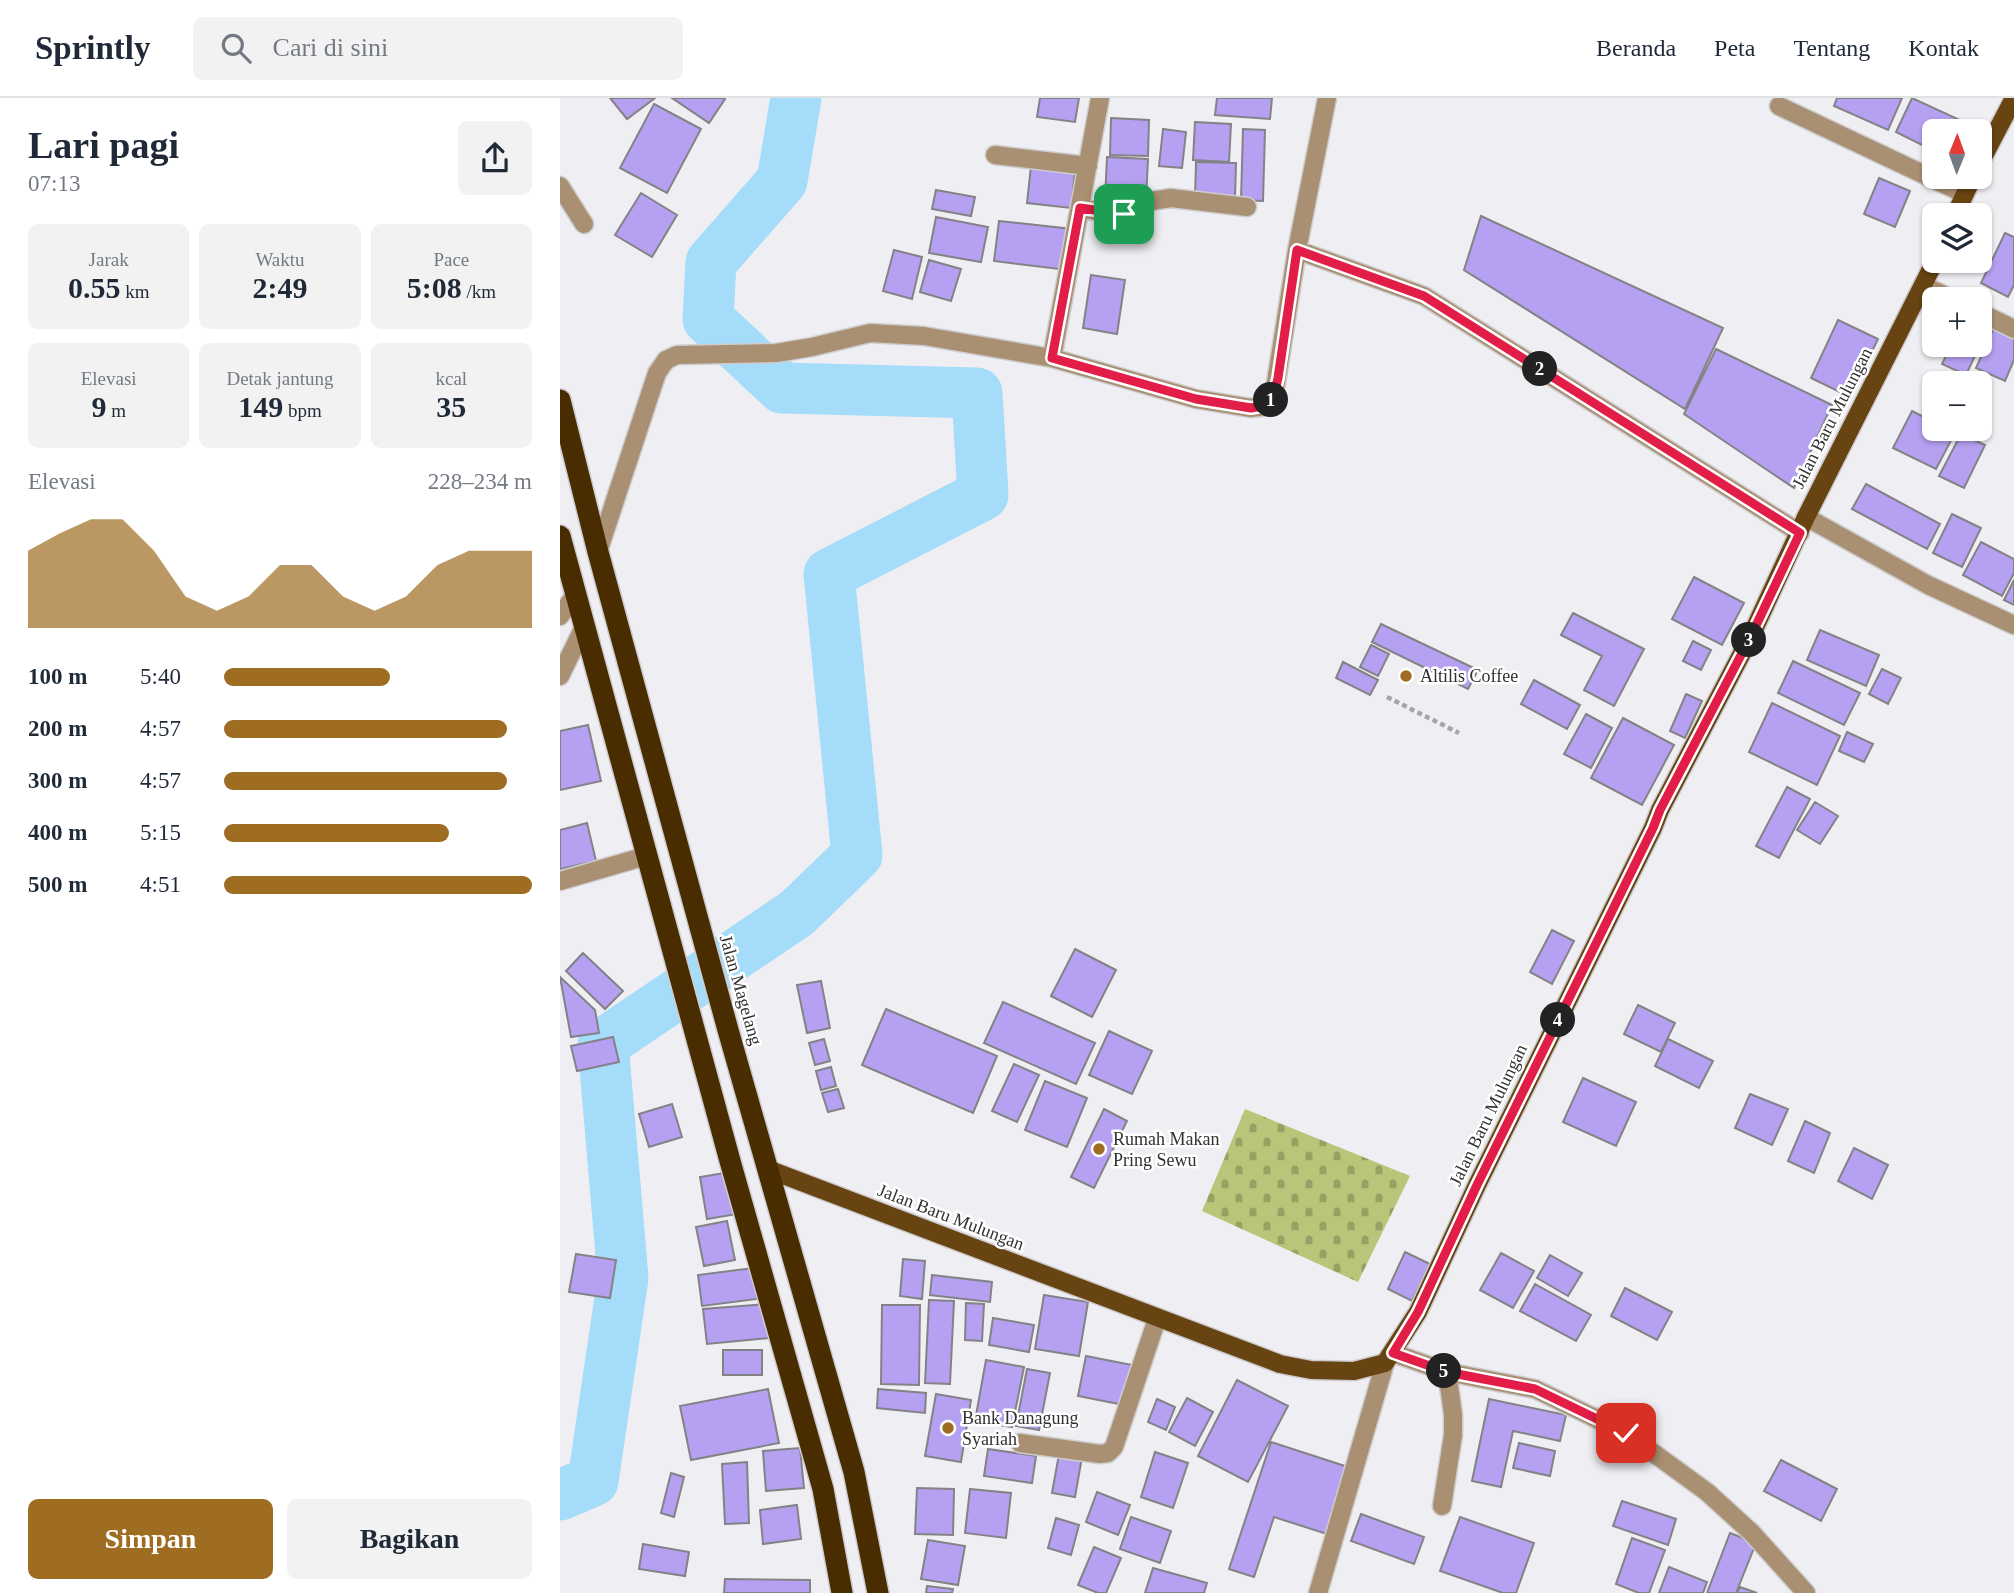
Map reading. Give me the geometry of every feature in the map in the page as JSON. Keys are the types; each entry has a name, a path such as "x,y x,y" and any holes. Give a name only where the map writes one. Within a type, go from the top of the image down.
{"highway":[{"name":"Jalan Magelang","path":"560,400 598,552 728,1030 854,1472 878,1593"},
{"path":"560,536 823,1489 842,1593"}],"main road":[{"path":"1992,140 2014,98"},
{"path":"1961,203 1967,189"},
{"name":"Jalan Baru Mulungan","path":"770,1170 1280,1364 1311,1370 1354,1371 1389,1358 1418,1312 1660,810 1751,636 1928,273"}],"street":[{"path":"1052,358 1100,98"},
{"path":"598,552 657,373 672,357 776,353 870,333 959,341 1052,358 1196,399 1251,408 1268,405 1274,395 1278,378 1297,250 1327,98"},
{"path":"1779,106 1965,194"},
{"path":"995,155 1088,166"},
{"path":"560,186 584,224"},
{"path":"1080,208 1117,215 1152,201 1171,198 1247,206"},
{"path":"1297,250 1424,296 1803,525 2014,625"},
{"path":"1923,285 1927,287"},
{"path":"1992,318 2014,329"},
{"path":"560,616 575,595"},
{"path":"560,676 584,627"},
{"path":"560,881 649,866"},
{"path":"1020,1443 1108,1454 1114,1447 1157,1319"},
{"path":"1318,1593 1389,1358 1535,1389 1626,1433 1707,1492 1752,1534 1806,1593"},
{"path":"1442,1506 1454,1435 1447,1372"}],"path":[{"path":"1387,697 1459,733"}],"green space":[{"path":"1245,1109 1410,1176 1358,1282 1202,1211"}],"building":[{"path":"610,98 655,98 627,119"},
{"path":"672,98 722,98 725,99 709,123"},
{"path":"1040,98 1079,98 1075,122 1037,117"},
{"path":"1217,98 1272,98 1270,119 1215,115"},
{"path":"1837,98 1902,98 1888,130 1834,106"},
{"path":"1912,98 1958,119 1922,119 1922,145 1896,132"},
{"path":"654,104 701,129 667,193 620,168"},
{"path":"1111,118 1149,120 1148,156 1110,155"},
{"path":"1195,122 1231,124 1229,162 1193,160"},
{"path":"1163,129 1186,132 1182,168 1159,166"},
{"path":"1243,129 1265,130 1263,201 1241,200"},
{"path":"1107,157 1148,159 1146,201 1105,199"},
{"path":"1196,162 1236,163 1235,198 1195,197"},
{"path":"1031,166 1075,171 1071,208 1027,203"},
{"path":"1879,178 1910,191 1895,227 1864,214"},
{"path":"936,190 975,197 971,216 932,209"},
{"path":"641,193 677,215 652,257 615,235"},
{"path":"1481,216 1723,328 1685,409 1464,270"},
{"path":"936,217 988,227 981,262 929,253"},
{"path":"999,221 1072,229 1067,270 994,261"},
{"path":"2005,233 2014,237 2014,285 2008,297 1981,283 1986,273 1992,273 1992,260"},
{"path":"894,250 922,257 912,299 883,291"},
{"path":"929,260 961,269 951,301 920,292"},
{"path":"1091,275 1125,280 1117,334 1083,328"},
{"path":"1838,320 1878,339 1850,397 1811,378"},
{"path":"1996,323 2014,331 2014,360 2005,381 1992,375 1992,371 1976,368 1981,357 1992,357 1992,332"},
{"path":"1716,349 1832,405 1794,488 1684,414"},
{"path":"1945,357 1974,357 1968,371 1957,371 1942,364"},
{"path":"1912,411 1922,416 1922,441 1951,441 1936,469 1893,448"},
{"path":"1957,441 1976,441 1985,445 1964,488 1939,476"},
{"path":"1866,484 1940,524 1927,549 1852,509"},
{"path":"1952,514 1981,528 1962,567 1933,553"},
{"path":"1981,542 2014,559 2014,573 2002,596 1963,575"},
{"path":"1694,577 1744,603 1722,645 1672,619"},
{"path":"2014,580 2014,605 2004,600"},
{"path":"1573,613 1644,649 1614,706 1584,690 1602,656 1561,635"},
{"path":"1381,624 1478,670 1468,689 1372,642"},
{"path":"1820,630 1879,655 1866,686 1807,660"},
{"path":"1693,641 1711,650 1701,670 1683,661"},
{"path":"1371,645 1389,654 1378,676 1360,667"},
{"path":"1793,661 1860,693 1844,725 1778,693"},
{"path":"1343,662 1378,680 1370,695 1336,678"},
{"path":"1882,669 1901,678 1888,704 1869,694"},
{"path":"1534,680 1580,705 1567,729 1521,704"},
{"path":"1686,694 1702,701 1685,738 1670,731"},
{"path":"1772,703 1840,736 1817,785 1749,752"},
{"path":"1586,714 1612,728 1591,768 1564,754"},
{"path":"1623,718 1674,745 1642,805 1591,778"},
{"path":"588,725 601,781 560,790 560,731"},
{"path":"1847,732 1873,744 1864,762 1839,751"},
{"path":"1787,787 1810,799 1779,858 1756,846"},
{"path":"1815,802 1838,816 1820,844 1797,830"},
{"path":"587,823 596,861 560,869 560,830"},
{"path":"1552,930 1574,941 1552,984 1530,972"},
{"path":"1075,949 1116,970 1092,1017 1051,996"},
{"path":"583,953 623,991 605,1009 566,971"},
{"path":"560,977 595,1010 599,1033 571,1037"},
{"path":"821,981 830,1028 807,1033 797,985"},
{"path":"1003,1002 1095,1043 1076,1084 984,1043"},
{"path":"1638,1005 1675,1023 1661,1052 1624,1034"},
{"path":"886,1009 997,1056 973,1113 862,1065"},
{"path":"1109,1031 1152,1051 1132,1094 1089,1075"},
{"path":"613,1037 619,1062 577,1071 571,1046"},
{"path":"824,1039 830,1061 815,1065 809,1043"},
{"path":"1668,1039 1713,1061 1699,1088 1655,1066"},
{"path":"1014,1064 1039,1075 1017,1122 992,1111"},
{"path":"831,1067 836,1086 821,1090 816,1071"},
{"path":"1583,1078 1636,1102 1616,1146 1563,1122"},
{"path":"1045,1081 1087,1098 1067,1147 1025,1130"},
{"path":"838,1089 844,1108 828,1112 822,1093"},
{"path":"1750,1094 1788,1109 1772,1145 1735,1128"},
{"path":"672,1104 682,1137 649,1147 639,1114"},
{"name":"Rumah Makan Pring Sewu","path":"1104,1109 1127,1121 1094,1188 1071,1177"},
{"path":"1805,1121 1830,1133 1814,1173 1788,1161"},
{"path":"1854,1148 1888,1165 1872,1199 1838,1181"},
{"path":"737,1171 743,1213 707,1219 700,1177"},
{"path":"727,1221 735,1260 704,1266 696,1227"},
{"path":"1405,1252 1430,1264 1412,1301 1388,1289"},
{"path":"1501,1253 1534,1271 1513,1308 1480,1290"},
{"path":"576,1254 616,1260 610,1298 569,1292"},
{"path":"1550,1255 1582,1273 1568,1296 1537,1278"},
{"path":"903,1259 925,1261 922,1299 900,1296"},
{"path":"753,1268 757,1299 702,1306 698,1275"},
{"path":"932,1275 992,1282 990,1302 930,1295"},
{"path":"1535,1284 1591,1315 1576,1341 1520,1311"},
{"path":"1625,1288 1672,1312 1657,1340 1611,1316"},
{"path":"1044,1295 1088,1302 1079,1356 1035,1349"},
{"path":"929,1300 954,1301 950,1384 925,1383"},
{"path":"966,1303 984,1304 982,1341 965,1340"},
{"path":"766,1304 769,1338 707,1344 703,1309"},
{"path":"882,1305 920,1305 919,1385 881,1384"},
{"path":"993,1318 1034,1325 1029,1352 989,1345"},
{"path":"723,1350 762,1350 762,1375 723,1375"},
{"path":"1086,1356 1132,1365 1124,1405 1078,1396"},
{"path":"986,1360 1024,1367 1012,1427 975,1421"},
{"path":"1027,1369 1050,1373 1039,1430 1016,1426"},
{"path":"1237,1380 1288,1406 1248,1482 1198,1456"},
{"path":"768,1389 779,1443 691,1460 680,1406"},
{"path":"878,1389 926,1393 925,1413 877,1408"},
{"name":"Bank Danagung Syariah","path":"936,1394 971,1400 961,1462 925,1456"},
{"path":"1187,1398 1213,1412 1195,1446 1169,1432"},
{"path":"1157,1399 1175,1407 1166,1430 1148,1422"},
{"path":"1489,1399 1566,1415 1560,1441 1513,1431 1501,1487 1472,1481"},
{"path":"1271,1442 1351,1468 1330,1535 1274,1517 1254,1577 1229,1569"},
{"path":"1519,1443 1555,1451 1550,1476 1513,1468"},
{"path":"800,1448 804,1488 766,1491 763,1451"},
{"path":"988,1449 1036,1456 1032,1483 984,1476"},
{"path":"1155,1452 1188,1463 1173,1508 1141,1497"},
{"path":"1059,1454 1082,1457 1075,1497 1052,1493"},
{"path":"1781,1460 1837,1489 1821,1521 1764,1491"},
{"path":"747,1462 749,1523 725,1524 722,1464"},
{"path":"671,1473 684,1477 674,1517 661,1513"},
{"path":"917,1488 954,1489 953,1535 915,1534"},
{"path":"970,1489 1011,1493 1006,1538 965,1533"},
{"path":"1097,1492 1130,1505 1118,1535 1086,1522"},
{"path":"1622,1501 1676,1519 1668,1545 1613,1526"},
{"path":"797,1505 801,1539 763,1544 760,1510"},
{"path":"1361,1514 1424,1537 1414,1564 1351,1541"},
{"path":"1131,1517 1171,1531 1160,1563 1120,1549"},
{"path":"1460,1517 1534,1543 1516,1593 1503,1593 1440,1571"},
{"path":"1056,1518 1079,1525 1071,1555 1048,1548"},
{"path":"1730,1533 1756,1543 1736,1593 1707,1593"},
{"path":"1632,1538 1665,1550 1649,1593 1639,1593 1616,1584"},
{"path":"928,1540 965,1546 958,1585 921,1579"},
{"path":"643,1544 689,1552 685,1576 639,1569"},
{"path":"1094,1547 1121,1558 1106,1593 1098,1593 1078,1585"},
{"path":"1669,1567 1707,1582 1703,1593 1659,1593"},
{"path":"1153,1568 1207,1583 1204,1593 1145,1593"},
{"path":"725,1579 810,1580 810,1593 724,1593"},
{"path":"927,1586 953,1589 952,1593 926,1593"},
{"path":"1740,1587 1757,1593 1737,1593"}],"waterway":[{"path":"560,1495 593,1481 623,1278 603,1044 797,913 857,855 829,574 983,495 977,393 782,388 708,319 711,262 782,181 796,98"}],"place":[{"name":"Altilis Coffee","path":"1406,676"},
{"name":"Rumah Makan Pring Sewu","path":"1099,1149"},
{"name":"Bank Danagung Syariah","path":"948,1428"}],"route":[{"path":"1124,214 1080,208 1052,358 1196,399 1251,408 1268,405 1274,395 1278,378 1297,250 1424,296 1800,533 1751,636 1660,810 1418,1312 1393,1353 1447,1372 1535,1389 1626,1433"}]}
